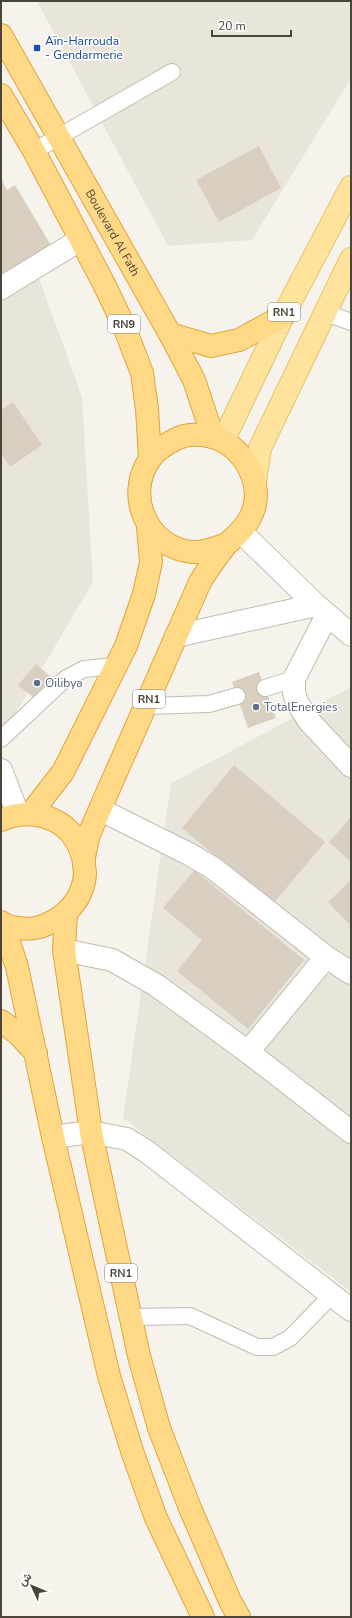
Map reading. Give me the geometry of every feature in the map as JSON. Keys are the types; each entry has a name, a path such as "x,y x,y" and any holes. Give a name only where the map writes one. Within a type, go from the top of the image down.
{"highway":[{"name":"Boulevard Al Fath","path":"1,35 170,334 194,380 218,439"},
{"name":"RN9","path":"1,95 34,151 104,284 124,326 142,373 150,459"},
{"path":"170,334 211,346 239,340 283,316"},
{"path":"218,439 196,435 178,438 163,446 150,459 142,474 138,492 140,510 148,526 160,539 176,548 193,552 211,551 234,538"},
{"name":"RN1","path":"2,924 20,928 36,928 52,922 66,913 76,902 82,888 85,874 84,860 89,834 101,810 200,582 212,563 251,517 255,500 255,482 249,465 238,451 218,439"},
{"path":"17,816 63,772 126,646 144,594 151,562 148,526"},
{"name":"RN1","path":"17,816 49,818 65,828 77,842 84,860"},
{"name":"RN1","path":"66,913 64,950 91,1132 139,1356 159,1428 190,1508 230,1601 239,1617"},
{"name":"RN1","path":"2,924 17,966 53,1137 109,1376 132,1451 156,1518 203,1617"},
{"path":"1,1022 18,1034 36,1053"}],"main road":[{"name":"RN1","path":"218,439 351,187"},
{"name":"RN1","path":"255,482 260,448 351,259"}],"street":[{"path":"1,288 80,240"},
{"path":"234,538 351,635"},
{"path":"176,636 322,610"},
{"path":"322,610 294,679 294,693 297,702 309,720 351,766"},
{"path":"1,770 17,816"},
{"path":"101,810 190,854 213,868 326,957 351,973"},
{"path":"64,950 112,960 156,985 248,1052 351,1132"},
{"path":"248,1052 326,957"},
{"path":"53,1137 91,1132 128,1139 146,1151 351,1310"}],"lane":[{"path":"34,151 172,72"},
{"path":"326,312 351,322"},
{"path":"1,738 65,679 84,669 116,666"},
{"path":"265,688 294,679"},
{"path":"146,706 209,704 237,696"},
{"path":"130,1317 190,1316 257,1347 272,1347 290,1338 332,1295"}],"shaded area":[{"path":"37,1 351,1 351,78 252,240 168,246"},
{"path":"1,174 82,397 93,582 7,728 1,733"},
{"path":"351,687 351,1292 123,1118 171,783"}],"building":[{"path":"259,146 281,188 219,222 196,180"},
{"path":"1,180 7,190 15,185 52,247 1,278"},
{"path":"13,402 42,445 10,467 1,453 1,410"},
{"name":"Oilibya","path":"36,664 56,681 38,701 18,685"},
{"name":"TotalEnergies","path":"259,672 276,718 248,728 232,682"},
{"path":"234,765 325,842 273,904 182,828"},
{"path":"351,817 351,862 329,842"},
{"path":"194,870 304,960 248,1029 177,971 202,940 163,908"},
{"path":"351,880 351,926 328,902"}],"place":[{"name":"Aïn-Harrouda - Gendarmerie","path":"37,48"},
{"name":"Oilibya","path":"37,683"},
{"name":"TotalEnergies","path":"256,707"}]}
